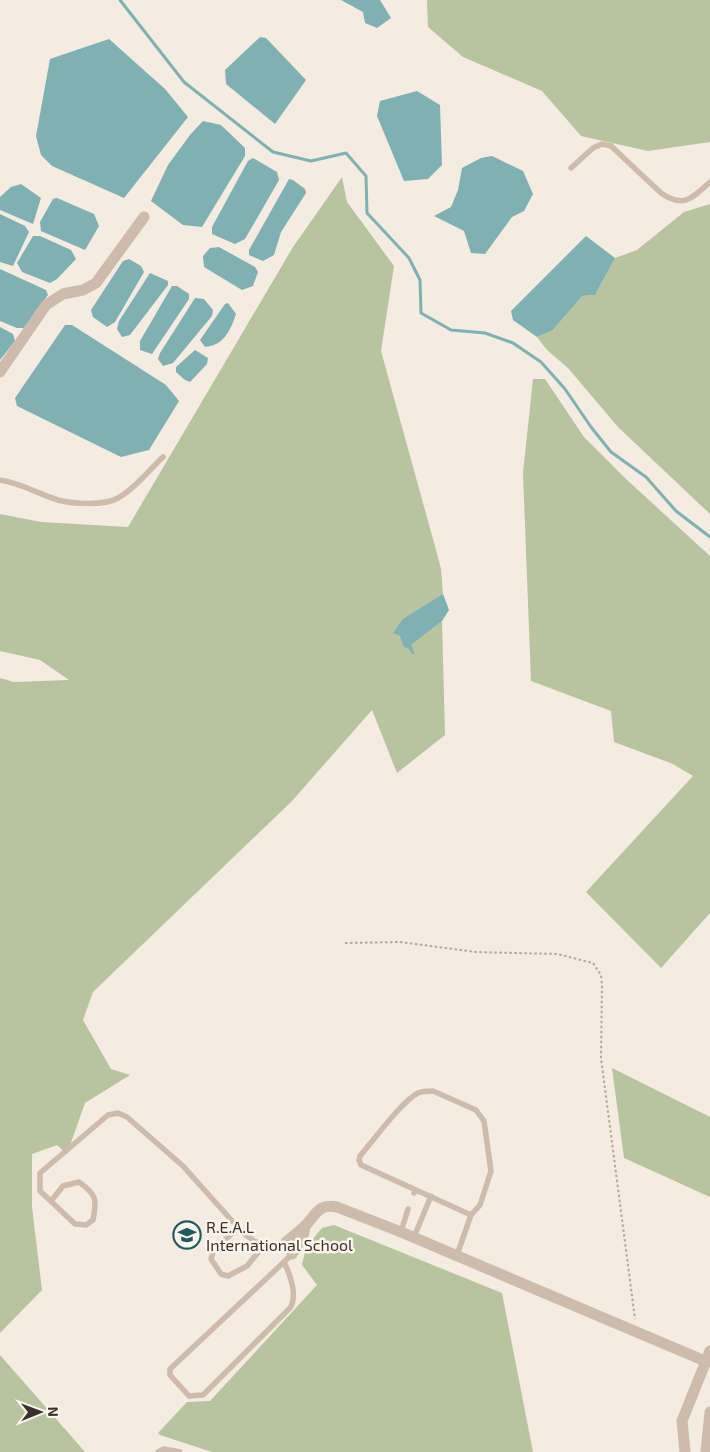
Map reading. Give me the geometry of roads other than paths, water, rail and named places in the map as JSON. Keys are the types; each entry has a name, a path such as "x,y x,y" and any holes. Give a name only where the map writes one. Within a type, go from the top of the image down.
{"street":[{"path":"0,372 46,305 63,294 83,290 96,283 144,217"},
{"path":"286,1242 305,1226 316,1213 328,1205 401,1232 637,1332 708,1356 682,1421 685,1452"},
{"path":"288,1258 303,1237 305,1226"},
{"path":"706,1452 710,1412"}],"lane":[{"path":"571,168 592,148 602,144 611,146 661,193 670,199 680,201 690,199 710,182"},
{"path":"0,480 16,483 58,500 98,504 117,499 163,457"},
{"path":"457,1256 472,1215 480,1205 491,1171 484,1121 476,1110 433,1091 427,1090 417,1093 399,1110 360,1156 361,1165 415,1192 431,1196 472,1215"},
{"path":"51,1201 63,1186 79,1182 90,1190 96,1203 93,1220 86,1225 75,1224 40,1191 40,1173 94,1125 108,1115 118,1113 127,1117 183,1166 238,1228 254,1241 276,1247 286,1242"},
{"path":"414,1238 431,1196"},
{"path":"401,1232 408,1209"},
{"path":"238,1228 214,1250 211,1259 221,1274 228,1276 247,1266 264,1244"},
{"path":"288,1258 293,1304 203,1395 189,1396 170,1375 170,1369 288,1258"},
{"path":"158,1452 164,1449 180,1452"}],"water":[{"path":"341,0 380,0 391,18 377,28 365,23 363,12"},
{"path":"260,37 266,38 306,80 275,124 226,84 225,70"},
{"path":"109,39 165,89 188,117 124,198 52,166 41,155 36,136 50,59"},
{"path":"417,91 440,105 442,165 428,179 404,181 377,116 380,101"},
{"path":"203,121 221,125 245,148 245,156 202,227 183,225 151,201 168,165"},
{"path":"492,156 523,171 533,194 524,211 512,217 485,254 471,253 464,231 434,216 451,207 458,190 462,168 481,158"},
{"path":"253,158 277,172 279,180 245,239 235,244 212,234 212,227 248,161"},
{"path":"289,179 305,189 306,193 281,232 274,255 263,261 249,255 249,250"},
{"path":"21,184 41,198 33,224 0,210 0,197 11,187"},
{"path":"57,198 94,214 99,226 85,250 41,231 40,222 53,199"},
{"path":"0,214 25,226 29,232 13,266 0,262"},
{"path":"33,236 40,236 71,250 76,259 57,279 50,283 22,272 17,263"},
{"path":"586,236 615,258 595,295 582,296 553,330 537,337 513,320 511,311"},
{"path":"219,247 255,267 258,272 253,286 242,290 204,267 203,256 210,248"},
{"path":"129,259 141,266 144,272 115,322 107,327 93,317 91,310 123,261"},
{"path":"0,269 46,290 48,295 24,328 17,328 0,321"},
{"path":"150,273 168,281 168,285 130,335 122,337 117,329 119,321"},
{"path":"172,286 177,286 189,294 189,299 152,354 140,350 140,341"},
{"path":"195,298 204,299 213,310 212,316 173,363 163,366 158,359 160,353"},
{"path":"228,303 236,314 229,331 222,340 212,346 205,347 200,340 225,304"},
{"path":"65,325 72,325 166,385 179,401 149,450 121,457 17,406 15,398"},
{"path":"0,327 13,334 15,341 0,360"},
{"path":"195,350 208,358 207,364 190,382 176,372 176,367"},
{"path":"443,594 449,610 442,621 411,645 415,654 412,654 408,648 404,647 400,636 393,633 403,619"}],"waterway":[{"path":"120,0 184,82 273,152 311,161 346,153 366,176 367,213 409,258 420,280 421,313 451,330 485,333 513,343 541,362 565,389 611,452 646,477 676,511 710,537"}],"place":[{"name":"R.E.A.L International School","path":"187,1235"}]}
